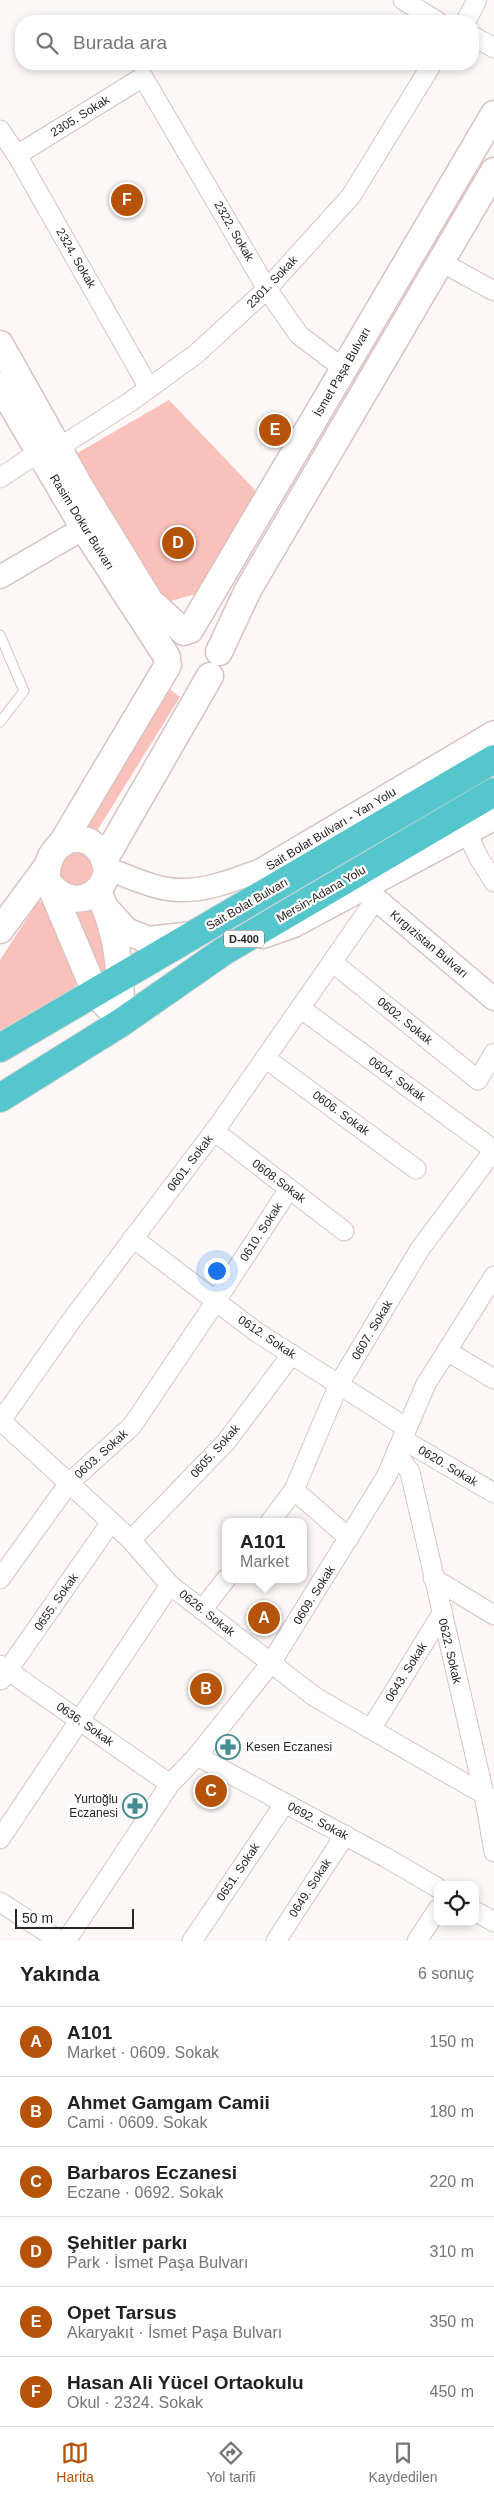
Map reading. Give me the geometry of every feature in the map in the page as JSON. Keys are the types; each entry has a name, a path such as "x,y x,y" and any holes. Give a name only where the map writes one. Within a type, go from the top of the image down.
{"highway":[{"name":"Sait Bolat Bulvarı","path":"0,1048 96,994 494,759"},
{"name":"Mersin-Adana Yolu","path":"0,1098 122,1022 224,951 494,792"}],"main road":[{"name":"İsmet Paşa Bulvarı","path":"187,631 494,114"},
{"path":"49,877 68,898 78,899 104,882 219,661 219,652 248,590 494,171"},
{"path":"0,344 49,450 150,601 187,631"},
{"name":"Rasim Dokur Bulvarı","path":"0,385 49,450 84,528 167,661"},
{"path":"62,843 167,661 172,640 187,631 204,632 211,637 219,652"},
{"path":"167,661 178,678 186,682 195,682 210,676"},
{"path":"72,840 92,844 100,850 120,979 122,1022 96,994 49,877 54,849 62,843 72,840"},
{"path":"0,930 49,877"},
{"path":"104,882 126,931 148,940 193,935"}],"street":[{"path":"403,0 427,15"},
{"path":"469,15 477,0"},
{"path":"479,39 494,48"},
{"name":"2301. Sokak","path":"0,478 149,388 196,354 267,289 351,196 428,70"},
{"name":"2322. Sokak","path":"143,77 267,289 299,335 344,369"},
{"name":"2305. Sokak","path":"17,155 143,77"},
{"name":"2324. Sokak","path":"0,130 17,155 149,388"},
{"path":"441,262 494,291"},
{"path":"0,577 84,528"},
{"name":"Sait Bolat Bulvarı - Yan Yolu","path":"104,882 184,890 216,885 259,871 494,732"},
{"path":"224,951 294,926 370,894 467,833 494,819"},
{"path":"467,833 479,858 494,882"},
{"name":"0601. Sokak","path":"0,1421 71,1321 214,1131 332,962 370,894"},
{"name":"Kırgızistan Bulvarı","path":"370,894 494,999"},
{"name":"0602. Sokak","path":"332,962 478,1080 494,1053"},
{"name":"0604. Sokak","path":"300,1008 494,1150"},
{"name":"0606. Sokak","path":"265,1058 416,1169"},
{"name":"0608.Sokak","path":"214,1131 344,1231"},
{"name":"0607. Sokak","path":"273,1518 294,1490 340,1384 420,1249 494,1150"},
{"name":"0610. Sokak","path":"216,1302 288,1189"},
{"name":"0612. Sokak","path":"133,1238 255,1330 340,1384 402,1440"},
{"name":"0609. Sokak","path":"66,1941 170,1784 197,1756 271,1663 386,1477 426,1384 494,1276"},
{"name":"0603. Sokak","path":"0,1579 69,1483 132,1426 216,1302"},
{"path":"447,1351 494,1379"},
{"name":"0605. Sokak","path":"131,1540 226,1442 292,1354"},
{"name":"0626. Sokak","path":"0,1421 131,1540 170,1585 315,1697 489,1797"},
{"name":"0620. Sokak","path":"402,1440 494,1493"},
{"name":"0622. Sokak","path":"402,1440 441,1615 489,1797 494,1852"},
{"path":"294,1490 349,1538"},
{"name":"0655. Sokak","path":"2,1672 111,1522"},
{"path":"433,1578 494,1615"},
{"path":"202,1610 223,1583"},
{"path":"0,1840 170,1585"},
{"name":"0643. Sokak","path":"371,1729 441,1615"},
{"name":"0636. Sokak","path":"2,1672 81,1721 170,1784"},
{"name":"0692. Sokak","path":"197,1756 345,1835 434,1886"},
{"name":"0651. Sokak","path":"192,1941 285,1803"},
{"name":"0649. Sokak","path":"276,1941 345,1835"},
{"path":"0,1902 60,1941"},
{"path":"479,1913 494,1922"},
{"path":"417,1941 434,1914"}],"lane":[{"path":"0,635 24,690 0,722"}],"shaded area":[{"path":"169,400 257,492 195,594 168,602 74,455"},
{"path":"169,689 180,697 95,834 80,828"},
{"path":"75,852 87,857 92,869 87,881 75,886 63,881 58,869 63,857"},
{"path":"43,901 76,981 75,989 0,1037 0,960 38,902"},
{"path":"97,902 106,974 101,979 70,908"}],"place":[{"name":"Hasan Ali Yücel Ortaokulu","path":"127,200"},
{"name":"Opet Tarsus","path":"275,430"},
{"name":"Şehitler parkı","path":"178,543"},
{"name":"A101","path":"264,1618"},
{"name":"Ahmet Gamgam Camii","path":"206,1689"},
{"name":"Kesen Eczanesi","path":"228,1747"},
{"name":"Barbaros Eczanesi","path":"211,1791"},
{"name":"Yurtoğlu Eczanesi","path":"135,1806"}]}
